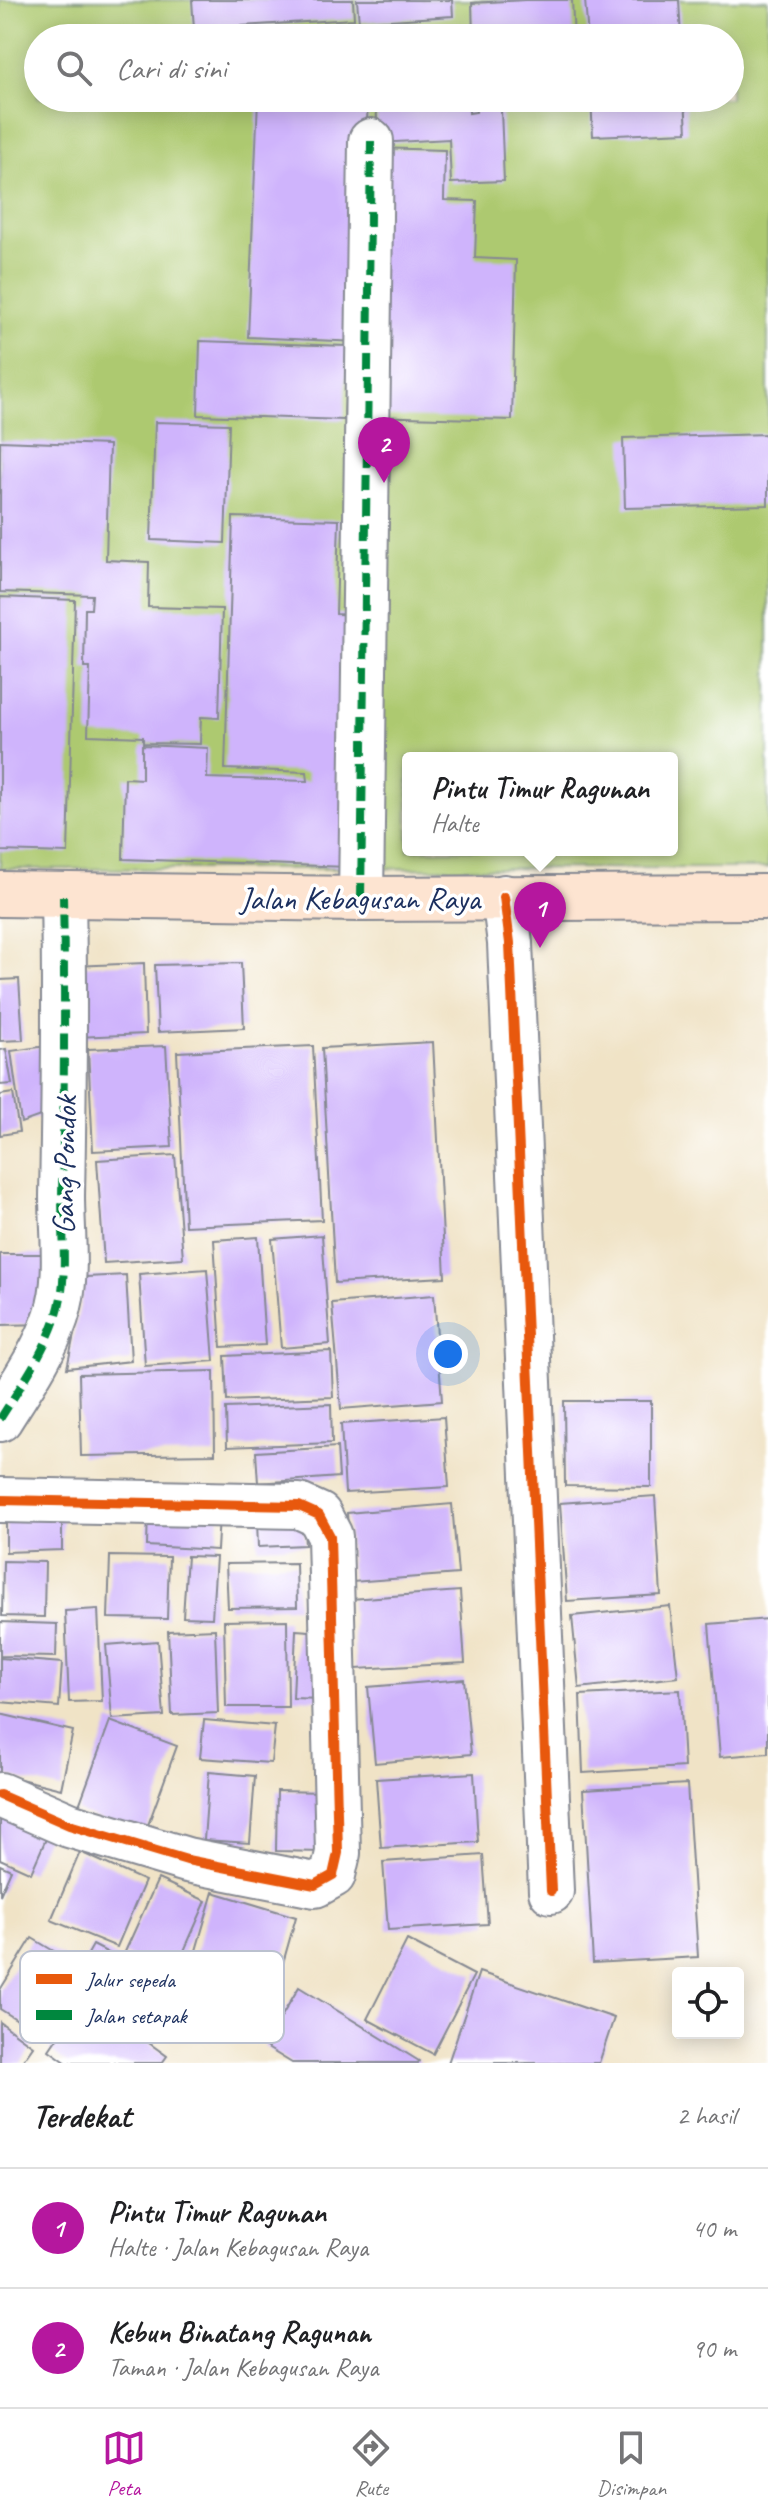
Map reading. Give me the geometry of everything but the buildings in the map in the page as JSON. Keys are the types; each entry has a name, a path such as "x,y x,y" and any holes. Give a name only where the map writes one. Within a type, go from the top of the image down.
{"main road":[{"name":"Jalan Kebagusan Raya","path":"0,894 361,899 768,897"}],"street":[{"path":"361,899 371,141"},
{"name":"Gang Pondok","path":"0,1419 45,1344 57,1315 64,1271 62,1199 66,1047 63,896"},
{"path":"504,897 511,959 551,1891"},
{"path":"0,1500 299,1506 319,1515 330,1536 338,1853 333,1875 315,1885 187,1860 69,1825 0,1795"}],"green space":[{"path":"0,0 768,0 768,868 0,869"}],"marked path":[{"path":"361,899 371,141"},
{"path":"0,1419 45,1344 56,1317 62,1288 63,896"}],"cycle path":[{"path":"504,897 510,943 551,1891"},
{"path":"0,1500 299,1506 319,1515 330,1536 338,1853 333,1875 315,1885 187,1860 69,1825 0,1795"}],"place":[{"name":"Kebun Binatang Ragunan","path":"384,483"},
{"name":"Pintu Timur Ragunan","path":"540,948"}]}
